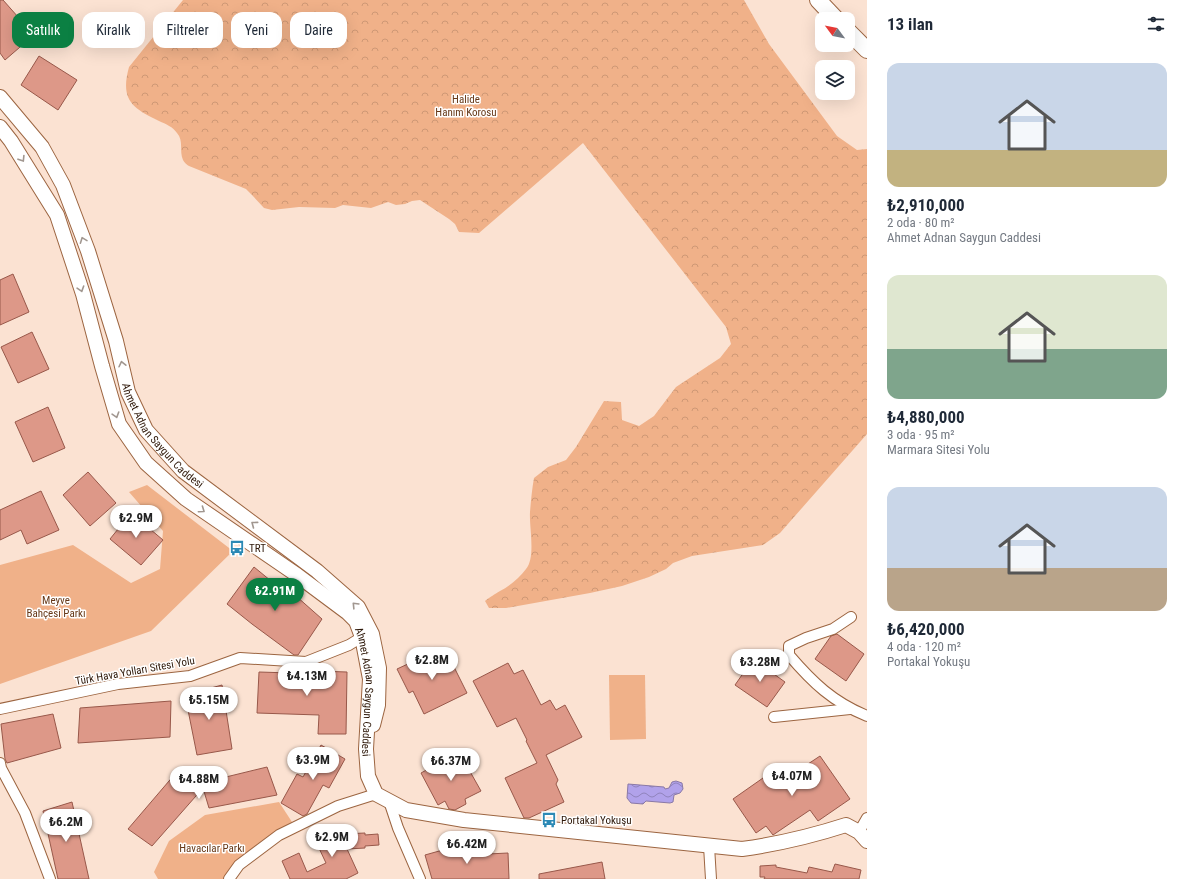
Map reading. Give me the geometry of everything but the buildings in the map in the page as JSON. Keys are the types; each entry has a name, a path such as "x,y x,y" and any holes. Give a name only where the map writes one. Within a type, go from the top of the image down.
{"main road":[{"path":"818,0 829,12"},
{"path":"855,38 867,50"},
{"name":"Ahmet Adnan Saygun Caddesi","path":"0,97 42,147 63,185 88,251 116,341 128,392 146,430 183,471 318,572 358,607 372,634 379,668 378,705 366,748"},
{"name":"Ahmet Adnan Saygun Caddesi","path":"0,127 11,141 57,215 83,294 119,424 146,463 186,499 297,575 348,613 356,621 362,637 370,679 366,748"},
{"path":"366,748 368,776 376,794 406,810 464,820 742,849 768,846 812,836 846,825 863,837"}],"street":[{"path":"851,617 834,629 806,638 789,646 789,655 818,687 850,709 867,716"},
{"name":"Türk Hava Yolları Sitesi Yolu","path":"0,710 118,684 190,676 240,658 306,662 349,645 362,637"},
{"path":"774,717 850,709"},
{"path":"0,763 1,768 25,813 50,879"},
{"path":"229,879 239,865 279,835 338,806 376,794"},
{"path":"389,801 420,879"},
{"path":"863,837 867,818"},
{"path":"709,846 711,879"}],"green space":[{"name":"Halide Hanım Korosu","path":"183,0 744,0 769,44 837,136 857,150 867,149 867,434 780,533 763,545 692,556 673,563 666,569 649,577 622,586 506,608 489,608 485,601 507,587 524,572 529,564 531,557 530,512 534,478 548,467 566,460 576,447 604,401 621,402 622,420 639,426 654,416 676,387 720,358 731,344 726,327 583,143 479,233 459,232 455,224 449,219 420,200 396,205 388,202 371,208 343,205 335,208 299,207 272,210 264,208 246,189 188,166 183,160 179,136 169,126 135,107 130,102 126,88 129,67 153,37 153,48 223,48 223,12 173,12"},
{"name":"Meyve Bahçesi Parkı","path":"147,485 233,551 151,631 0,684 0,565 73,545 131,583 160,569 163,531 129,492"},
{"path":"609,675 645,675 646,739 610,740"},
{"name":"Havacılar Parkı","path":"279,802 292,822 278,830 239,863 228,879 158,879 154,872 169,841 205,815"}],"water":[{"path":"676,781 682,783 683,789 680,793 674,795 673,802 646,801 643,804 631,803 627,798 628,784 664,787 665,789 669,788 672,782"}],"place":[{"name":"TRT","path":"237,548"},
{"name":"Portakal Yokuşu","path":"549,820"}]}
